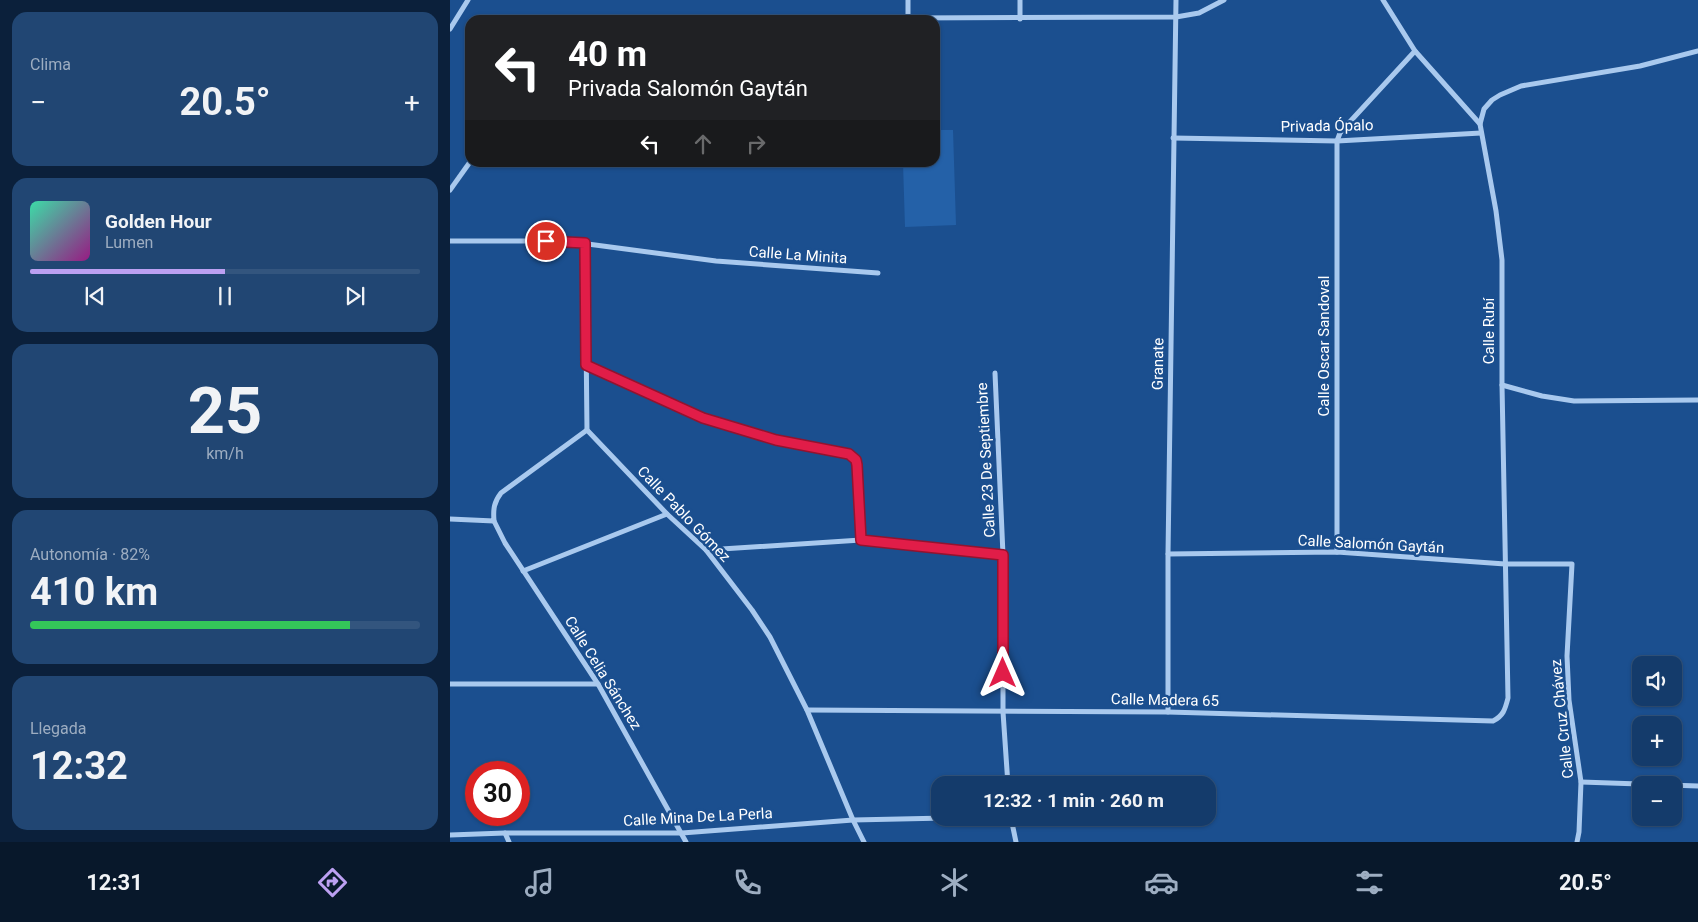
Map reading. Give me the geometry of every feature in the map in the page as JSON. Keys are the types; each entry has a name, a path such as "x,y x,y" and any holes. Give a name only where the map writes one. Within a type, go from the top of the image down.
{"street":[{"path":"450,29 468,0"},
{"path":"908,0 908,15"},
{"path":"1020,0 1020,19"},
{"name":"Granate","path":"1168,712 1168,554 1176,0"},
{"path":"940,18 1176,17 1199,13 1224,0"},
{"path":"1383,0 1415,51 1480,124"},
{"path":"1337,140 1346,126 1415,51"},
{"path":"1480,124 1484,109 1492,100 1521,86 1640,66 1698,51"},
{"name":"Calle Rubí","path":"1480,124 1496,211 1502,260 1502,385 1508,698"},
{"name":"Privada Ópalo","path":"1173,138 1337,140 1481,133"},
{"name":"Calle Oscar Sandoval","path":"1337,140 1337,552"},
{"path":"450,190 466,167"},
{"path":"450,241 565,241 585,243 587,430 501,493 493,509 494,521 450,519"},
{"name":"Calle La Minita","path":"585,243 716,261 878,273"},
{"path":"586,365 703,418 776,440 849,454 857,465 861,540"},
{"name":"Calle 23 De Septiembre","path":"995,373 1003,555 1003,712 1007,776"},
{"path":"1502,385 1542,396 1574,401 1698,400"},
{"name":"Calle Pablo Gómez","path":"587,430 667,514 706,550 752,610 770,637 806,710 864,842"},
{"path":"523,571 667,514"},
{"name":"Calle Celia Sánchez","path":"494,521 505,543 598,684 686,842"},
{"path":"706,550 861,540 1003,555"},
{"name":"Calle Salomón Gaytán","path":"1168,554 1337,552 1506,564 1572,564"},
{"name":"Calle Cruz Chávez","path":"1572,564 1567,656 1569,700 1581,782 1580,832 1577,842"},
{"path":"450,684 598,684"},
{"name":"Calle Madera 65","path":"806,710 1168,712 1493,721 1505,711 1508,698"},
{"path":"1581,782 1698,786"},
{"name":"Calle Mina De La Perla","path":"450,835 505,833 682,833 853,820 931,818"},
{"path":"1013,826 1016,842"},
{"path":"505,833 509,842"}],"shaded area":[{"path":"940,130 953,130 956,225 905,227 903,167 940,167"}],"route":[{"path":"546,241 585,243 586,365 703,418 776,440 849,454 856,460 857,465 861,540 1003,555 1003,673"}]}
